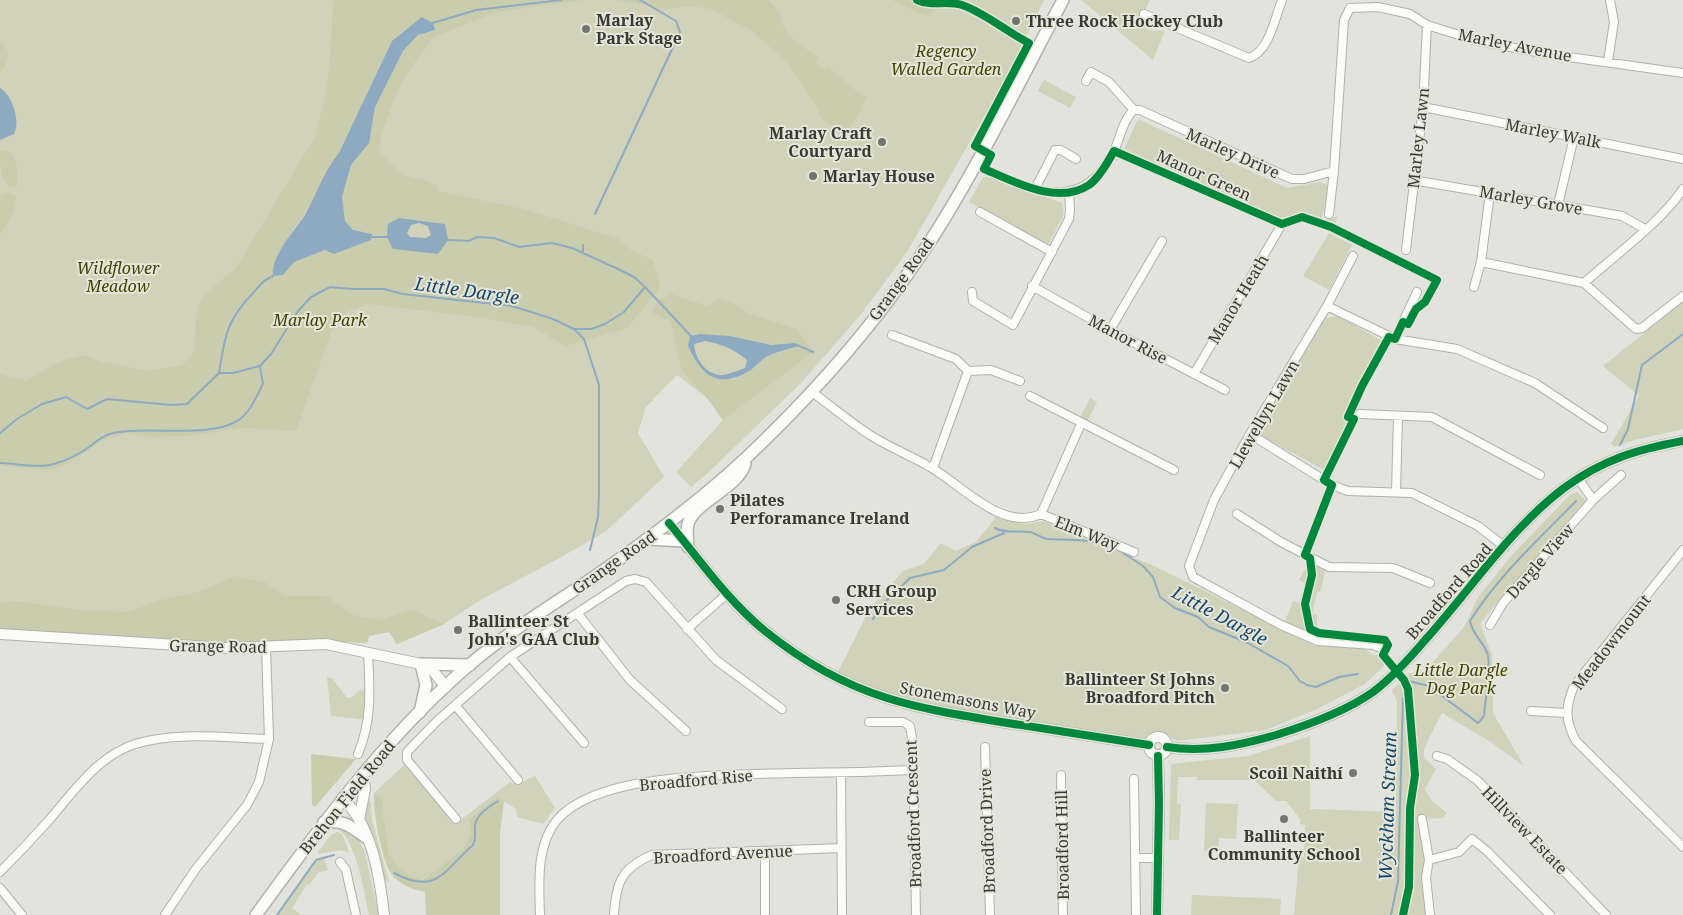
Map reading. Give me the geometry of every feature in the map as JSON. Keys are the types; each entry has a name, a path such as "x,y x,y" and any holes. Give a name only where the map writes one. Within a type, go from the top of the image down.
{"main road":[{"name":"Grange Road","path":"446,687 470,664 518,628 649,539 669,523 747,457 812,392 898,287 937,230 975,165 1063,0"},
{"path":"649,539 686,544 689,521 734,480 743,469 747,457"},
{"path":"420,712 426,685 421,664 470,664"},
{"name":"Brehon Field Road","path":"256,915 342,798 420,712 446,687"},
{"path":"324,822 339,821 347,823 366,838"}],"street":[{"path":"1144,14 1249,58 1257,55 1264,46 1282,0"},
{"path":"1329,214 1334,171 1344,20 1350,8 1346,0"},
{"path":"1608,61 1614,22 1610,0"},
{"name":"Marley Avenue","path":"1350,8 1378,7 1402,12 1410,14 1426,25 1478,40 1547,54 1608,61 1683,73"},
{"name":"Marley Lawn","path":"1406,250 1423,107 1426,25"},
{"path":"975,165 1035,189 1069,192 1089,185 1103,169 1114,151 1128,116 1134,110 1109,82 1091,72 1086,81"},
{"name":"Marley Walk","path":"1423,107 1683,159"},
{"name":"Marley Drive","path":"1134,110 1140,110 1292,179 1304,179 1334,171"},
{"path":"1558,205 1574,137"},
{"path":"1035,189 1056,150 1061,150 1076,159"},
{"name":"Manor Green","path":"1114,151 1282,224"},
{"name":"Marley Grove","path":"1414,180 1622,216 1646,228"},
{"path":"1584,283 1646,228 1677,198 1683,189"},
{"path":"972,292 973,301 1012,325 1068,219 1070,210 1069,192"},
{"path":"1474,287 1481,262 1490,193"},
{"path":"980,212 1052,252"},
{"name":"Manor Heath","path":"1194,374 1282,224"},
{"path":"1110,330 1162,241"},
{"name":"Llewellyn Lawn","path":"1353,256 1327,306 1250,434 1214,500 1189,566 1193,577 1281,625 1318,641 1372,645 1381,648"},
{"path":"1481,262 1584,283 1640,329 1683,296"},
{"name":"Manor Rise","path":"1032,286 1110,330 1224,390"},
{"path":"1395,339 1417,292"},
{"path":"1327,306 1395,339 1457,349 1535,384 1603,428"},
{"path":"892,335 956,358 968,371 992,370 1020,381"},
{"path":"933,468 968,371"},
{"path":"812,392 871,436 933,468 976,502 995,510 1024,518 1041,514 1081,424"},
{"path":"1030,396 1081,424 1174,470"},
{"path":"1360,414 1432,417 1540,475"},
{"path":"1396,492 1398,417"},
{"path":"1250,434 1332,485 1348,491 1412,493 1478,526 1504,547"},
{"name":"Broadford Road","path":"1167,747 1202,748 1250,742 1294,730 1336,712 1372,692 1401,667 1504,547 1548,501 1596,467 1636,450 1683,442"},
{"name":"Dargle View","path":"1490,625 1503,604 1593,500 1621,476"},
{"path":"1578,478 1593,500"},
{"path":"1304,555 1332,485"},
{"name":"Elm Way","path":"1041,514 1134,552"},
{"path":"1237,514 1304,555 1329,567 1393,568 1430,583"},
{"name":"Stonemasons Way","path":"669,523 727,594 763,630 803,659 837,678 886,698 948,713 1148,745"},
{"name":"Meadowmount","path":"1566,713 1574,686 1683,550"},
{"path":"456,819 407,760 407,752 455,705 510,657 626,581 635,579 646,582 716,660 782,709"},
{"path":"687,628 727,594"},
{"path":"578,614 630,680 686,731"},
{"name":"Grange Road","path":"0,634 200,647 266,647 326,644 421,664 433,672 446,687"},
{"path":"165,915 194,870 247,804 264,768 269,739 266,647"},
{"path":"358,754 366,734 370,715 368,654"},
{"path":"510,657 584,743"},
{"path":"455,705 518,780"},
{"path":"1531,711 1566,713 1569,728 1576,741 1683,847"},
{"name":"Broadford Crescent","path":"869,722 903,722 910,726 913,770 916,915"},
{"path":"0,872 87,776 125,748 149,741 182,737 269,739"},
{"path":"1159,737 1166,742 1167,747 1165,752 1158,756 1152,754 1148,745 1151,740 1159,737"},
{"name":"Broadford Drive","path":"985,746 990,915"},
{"path":"1157,915 1159,858 1158,756"},
{"name":"Hillview Estate","path":"1437,756 1447,759 1478,781 1605,915"},
{"name":"Broadford Rise","path":"540,915 540,869 544,843 556,822 572,807 606,792 654,781 718,775 913,770"},
{"path":"841,773 842,915"},
{"name":"Broadford Hill","path":"1061,775 1063,915"},
{"path":"359,820 365,789 363,776"},
{"path":"1134,780 1136,915"},
{"path":"342,798 353,808 366,838 375,864 384,915"},
{"path":"1422,819 1429,860 1426,877 1430,915"},
{"path":"1429,860 1459,852 1472,839 1487,851 1550,915"},
{"name":"Broadford Avenue","path":"614,915 616,892 623,875 636,862 652,855 842,848"},
{"path":"765,852 765,915"},
{"path":"1135,858 1159,858"},
{"path":"340,862 346,870 356,915"},
{"path":"0,888 22,915"}],"green space":[{"name":"Marlay Park","path":"0,0 1044,0 1027,35 1026,42 909,249 862,313 801,383 691,487 676,472 723,420 707,398 677,375 646,407 638,433 664,477 605,532 482,599 444,624 397,644 389,632 369,636 367,643 0,630"},
{"path":"334,0 584,0 496,12 434,37 398,89 382,133 379,150 404,175 425,180 438,186 438,191 524,209 619,239 631,250 653,260 659,279 659,289 627,328 566,346 532,327 478,317 367,304 337,316 296,431 244,428 187,436 150,437 127,433 103,440 61,467 44,470 0,466 0,374 27,381 56,363 82,355 103,362 148,371 182,365 194,352 196,317 201,298 236,268 315,137 327,89","holes":["433,23 403,51 375,107 369,143 351,165 342,197 345,221 353,230 372,234 294,262 292,231 339,153 392,41","399,218 445,224 438,254 393,249"]},
{"path":"616,0 768,0 780,12 783,26 787,33 818,57 815,63 826,70 828,67 860,94 867,97 861,107 863,108 844,134 822,119 814,102 788,63 752,31 711,9 690,6 667,9"},
{"path":"892,0 960,0 957,8 935,9 928,17"},
{"path":"1081,0 1150,0 1142,17 1143,24 1149,30 1165,31 1153,60"},
{"path":"0,41 7,49 9,56 0,72"},
{"path":"1044,80 1076,97 1070,108 1038,91"},
{"path":"1138,119 1287,188 1320,182 1326,184 1328,189 1322,218 1326,220 1337,216 1336,223 1331,225 1301,216 1283,219 1124,149"},
{"path":"0,150 11,153 16,162 17,186 13,188 3,178"},
{"path":"983,177 989,177 1062,203 1064,214 1047,247 969,202"},
{"path":"3,193 11,193 16,197 16,202 11,217 0,234 0,196"},
{"path":"1329,233 1352,245 1329,290 1303,276"},
{"path":"671,294 707,306 718,299 732,303 748,313 797,329 813,352 723,420 707,398 682,371 670,321 651,312 659,301","holes":["716,334 758,344 795,343 798,346 765,358 754,368 733,380 703,371 688,346"]},
{"path":"1683,302 1683,429 1634,440 1615,447 1611,444 1639,396 1603,366"},
{"path":"1337,316 1386,343 1361,386 1349,417 1354,419 1330,473 1261,436 1257,427 1325,318"},
{"path":"1090,398 1097,402 1085,426 1078,422"},
{"name":"Little Dargle Dog Park","path":"1577,492 1585,500 1584,505 1518,578 1480,624 1492,655 1493,713 1524,766 1489,741 1442,713 1424,751 1424,758 1436,769 1425,789 1431,800 1447,813 1443,818 1424,819 1430,915 1294,915 1299,857 1304,857 1305,825 1300,824 1300,819 1286,801 1276,801 1254,780 1197,780 1197,777 1178,777 1177,804 1181,804 1179,840 1169,840 1171,764 1248,756 1310,736 1310,809 1396,812 1397,701 1392,690 1410,673 1424,672 1464,627 1479,596 1511,556 1570,495"},
{"path":"996,517 1025,524 1043,521 1152,565 1314,645 1365,649 1374,655 1380,655 1388,662 1365,684 1315,710 1266,730 1177,741 1163,734 1144,738 1127,737 947,707 882,691 838,672 869,610 903,571 924,564 941,543 956,551 976,542"},
{"path":"1309,562 1325,570 1321,591 1317,592 1312,614 1317,615 1317,635 1312,635 1285,621 1293,601 1299,603 1305,584 1299,580"},
{"path":"235,576 267,583 284,596 326,596 353,615 379,620 413,610 444,624 397,644 389,632 369,636 367,643 325,641 206,644 0,630 0,603 15,601 80,610 129,612 157,601 198,592"},
{"path":"327,677 332,678 347,698 352,697 360,690 365,691 365,716 361,719 331,716"},
{"path":"311,754 356,759 315,807 312,805"},
{"path":"405,764 454,825 510,782 516,785 535,776 555,808 543,824 517,817 516,809 498,797 471,833 463,849 423,880 403,870 389,854 382,799 374,793"},
{"path":"374,793 382,798 389,854 403,870 423,880 463,849 471,833 469,819 498,797 504,801 500,833 500,915 426,915 425,892 402,883 394,877 387,866 378,834"},
{"path":"365,801 371,802 372,820 389,883 383,876 365,818"},
{"path":"1206,803 1238,804 1236,839 1219,838 1218,851 1204,851"},
{"path":"339,827 356,835 364,850 379,915 369,915 355,856"},
{"path":"337,832 342,834 349,852 340,850 319,854 318,852 331,835"},
{"path":"324,859 328,870 318,873 309,885 307,884 292,908 301,915 277,915 314,862"},
{"path":"1192,895 1281,899 1280,915 1191,915"}],"water":[{"path":"422,17 433,23 435,30 418,35 403,51 375,107 369,143 351,165 342,197 345,221 353,230 372,234 371,240 334,254 325,250 294,262 283,275 273,276 275,260 279,252 305,215 325,175 339,153 392,41"},
{"path":"0,88 12,102 16,115 16,128 14,134 0,140"},
{"path":"399,218 445,224 448,240 438,254 393,249 387,237 388,224","holes":["419,223 428,226 431,235 426,238 410,237 407,233 411,225"]},
{"path":"700,334 730,336 771,345 795,343 799,346 766,357 751,370 740,376 721,379 706,373 700,366 688,346 690,336","holes":["705,341 722,345 742,356 747,360 745,368 721,375 710,372 696,355 694,344"]}],"waterway":[{"path":"433,23 476,10 561,0"},
{"path":"595,214 680,32 676,21 640,0"},
{"path":"371,237 387,237"},
{"path":"448,240 469,241 477,237 494,238 519,247 552,243 572,248 618,269 634,277 645,287"},
{"path":"583,245 583,253"},
{"path":"219,373 225,339 237,312 261,284 273,276"},
{"name":"Little Dargle","path":"0,433 17,419 42,404 66,397 87,409 107,399 171,405 187,404 219,373 233,373 260,366 271,354 298,311 311,297 330,287 384,289 403,294 512,306 553,319 574,329 591,329 605,324 624,312 645,287 691,336"},
{"path":"574,329 584,339 599,385 598,517 590,550"},
{"name":"Little Dargle","path":"1620,445 1628,429 1642,365 1683,334"},
{"name":"Little Dargle","path":"797,345 813,352"},
{"name":"Little Dargle","path":"0,463 32,466 58,463 80,453 100,439 113,433 144,430 197,431 228,425 244,416 253,403 263,384 260,367"},
{"name":"Little Dargle","path":"1404,680 1429,686 1478,723 1484,716 1489,661 1486,651 1470,621 1506,573 1576,501"},
{"name":"Little Dargle","path":"995,528 1007,531 1030,532 1046,539 1086,541 1107,545"},
{"path":"873,619 884,603 910,578 944,570 972,547 1004,533"},
{"name":"Little Dargle","path":"1114,547 1143,566 1153,577 1160,597 1175,608 1198,617 1209,627 1248,643 1288,666 1300,681 1307,685 1316,687 1339,677 1358,674"},
{"name":"Wyckham Stream","path":"1391,915 1398,881 1403,698"},
{"path":"394,873 420,882 430,881 439,877 473,845 475,825 478,817 498,801"},
{"path":"277,915 316,860 334,855"}],"cycle path":[{"path":"917,0 928,3 950,3 971,8 1029,43 975,146 991,155 984,169 1022,185 1050,192 1063,193 1077,191 1093,182 1103,170 1114,151 1282,224 1302,217 1331,227 1437,280 1425,302 1416,309 1408,324 1403,322 1395,339 1389,337 1362,386 1348,417 1354,419 1324,480 1332,485 1305,555 1310,558 1312,575 1305,604 1310,629 1319,633 1385,640 1388,645 1383,655 1404,680 1408,689 1415,775 1410,808 1409,887 1403,915"},
{"path":"1167,747 1195,749 1249,742 1313,722 1338,712 1362,699 1373,692 1401,667 1526,521 1564,488 1593,470 1621,457 1683,441"},
{"path":"669,523 714,579 751,619 779,642 808,661 854,686 887,698 941,711 1149,745"},
{"path":"1157,915 1158,756"}],"place":[{"name":"Three Rock Hockey Club","path":"1016,21"},
{"name":"Marlay Park Stage","path":"586,29"},
{"name":"Marlay Craft Courtyard","path":"882,142"},
{"name":"Marlay House","path":"813,176"},
{"name":"Pilates Perforamance Ireland","path":"720,509"},
{"name":"CRH Group Services","path":"836,600"},
{"name":"Ballinteer St John's GAA Club","path":"458,630"},
{"name":"Ballinteer St Johns Broadford Pitch","path":"1225,688"},
{"name":"Scoil Naithí","path":"1353,773"},
{"name":"Ballinteer Community School","path":"1284,819"}],"park label":[{"name":"Regency Walled Garden","path":"946,60"},
{"name":"Wildflower Meadow","path":"118,277"}]}
